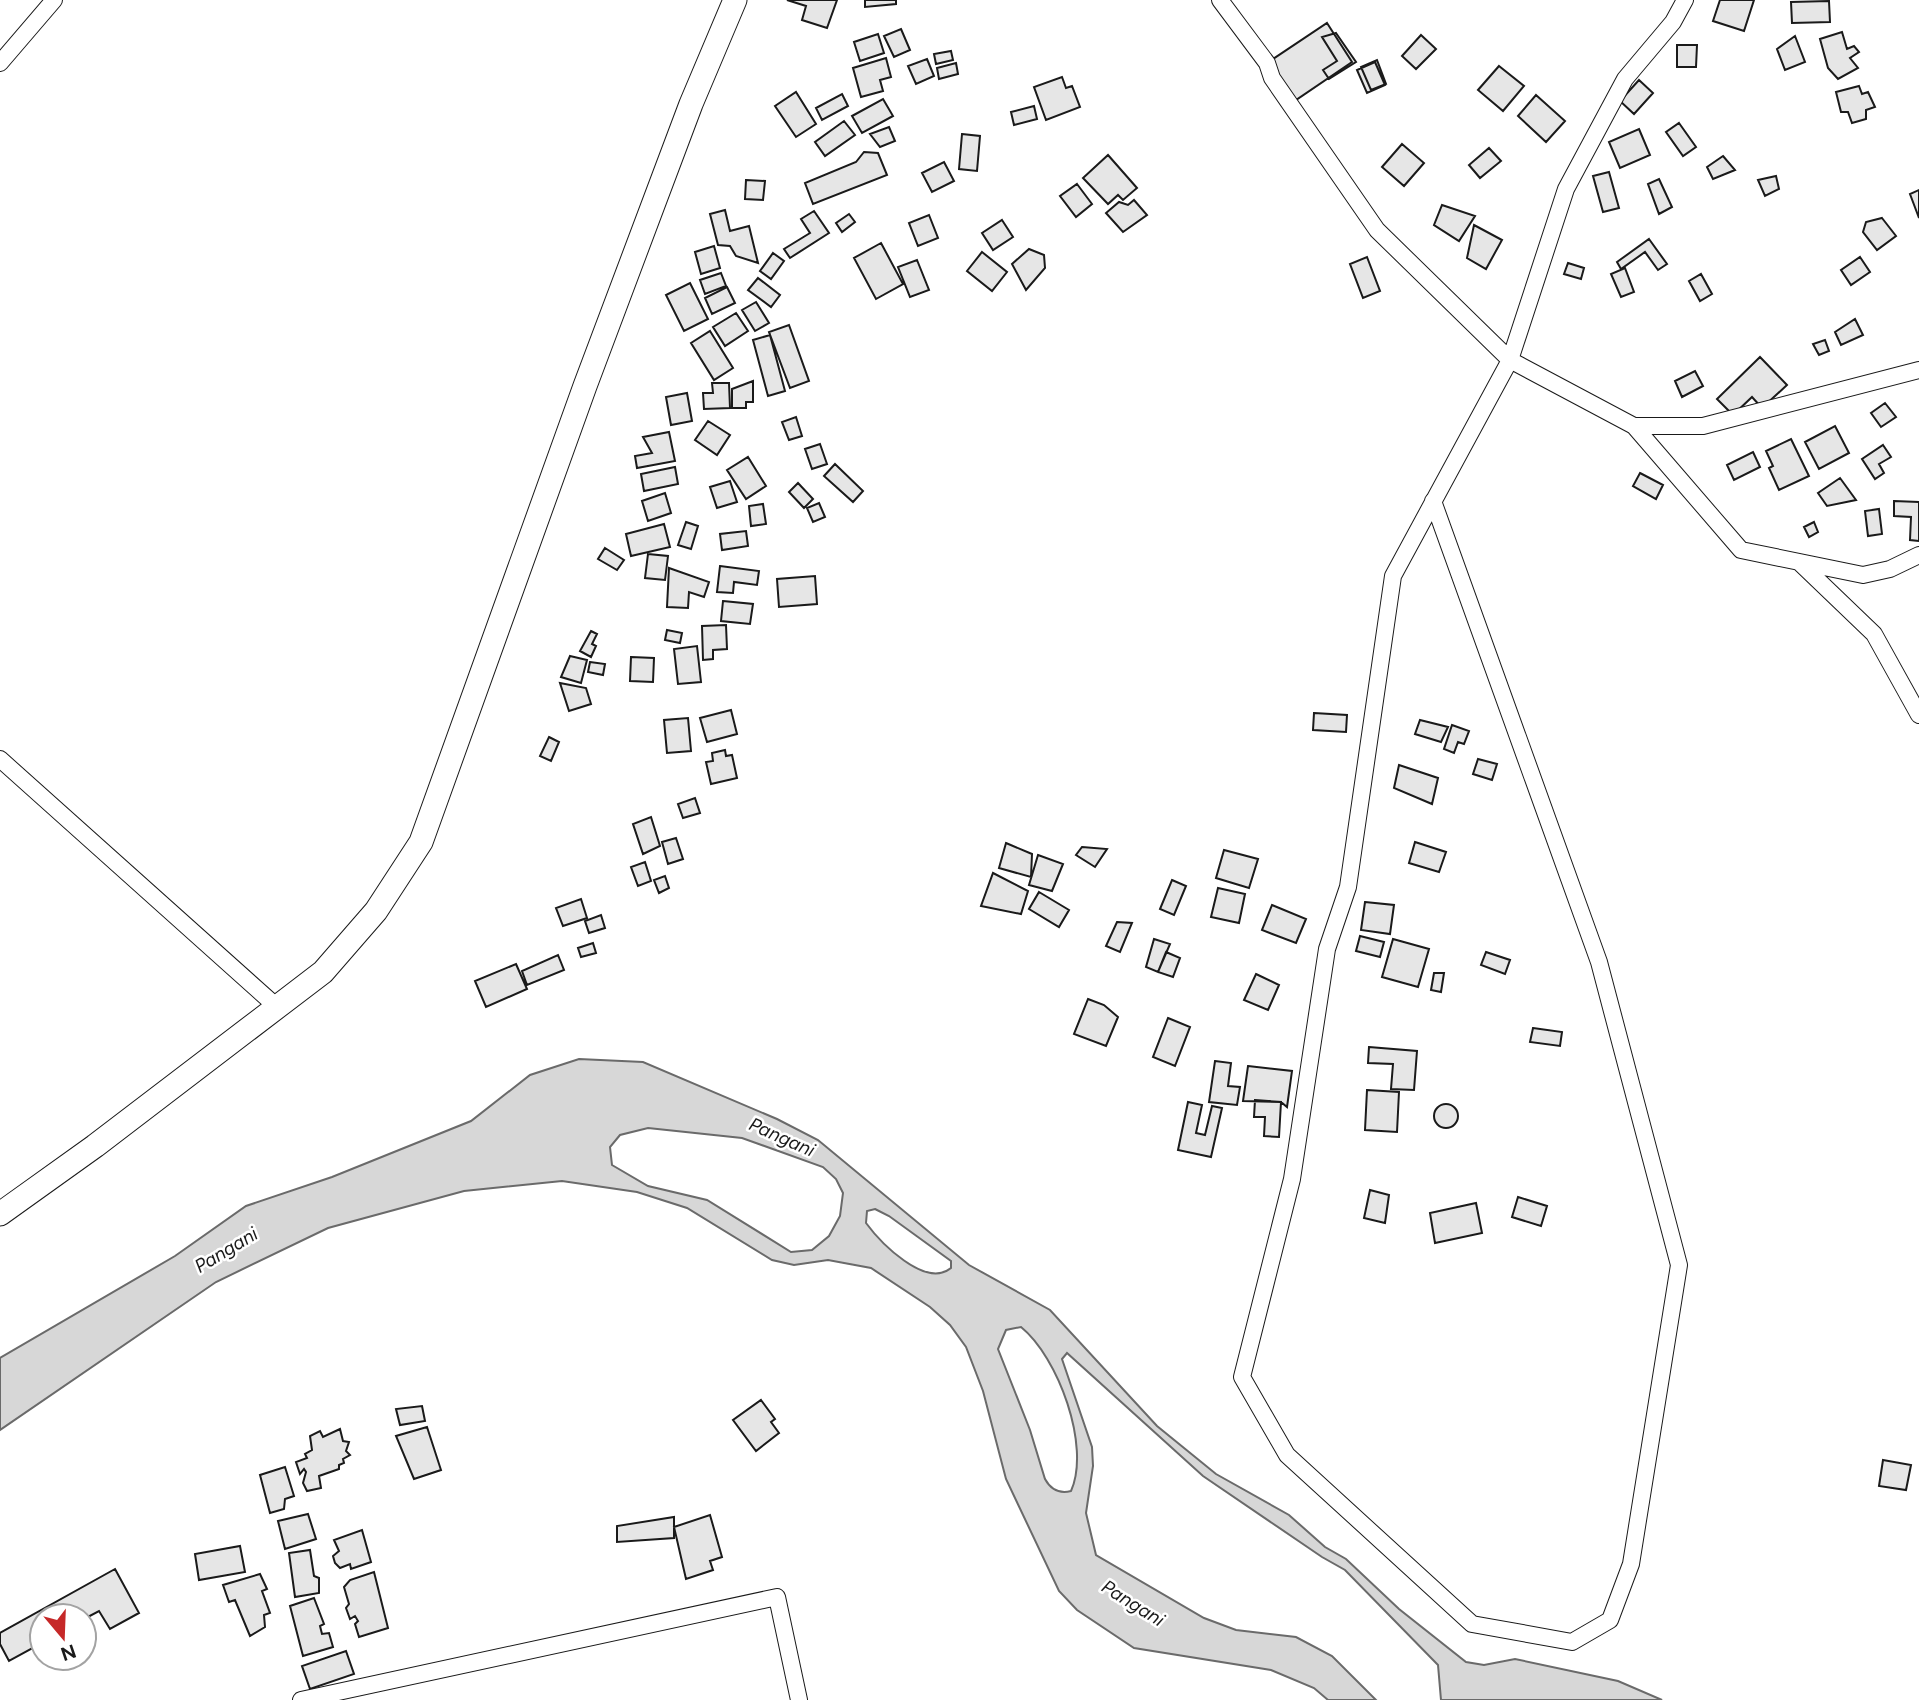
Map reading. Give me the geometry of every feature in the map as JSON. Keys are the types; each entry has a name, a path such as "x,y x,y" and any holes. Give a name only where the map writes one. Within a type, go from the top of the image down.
{"main road":[{"path":"0,1214 95,1146 332,962 376,911 421,842 585,386 691,104 735,0"}],"street":[{"path":"0,64 54,0"},
{"path":"1220,0 1267,63 1272,78 1377,230 1510,360 1634,426 1741,551 1863,575 1890,569 1919,555"},
{"path":"1433,501 1599,961 1679,1265 1631,1564 1610,1620 1572,1642 1472,1624 1287,1455 1242,1377 1292,1179 1327,949 1348,887 1393,576 1433,501 1510,360 1566,189 1625,79 1673,22 1685,0"},
{"path":"1634,426 1703,426 1919,370"},
{"path":"1799,562 1874,634 1919,715"},
{"path":"0,759 277,1007"},
{"path":"301,1700 777,1597 799,1700"}],"water":[{"name":"Pangani","path":"579,1059 643,1062 777,1119 818,1140 969,1265 1050,1310 1157,1426 1216,1474 1289,1515 1325,1547 1346,1559 1399,1609 1466,1662 1484,1665 1515,1659 1618,1681 1662,1700 1441,1700 1438,1665 1345,1570 1203,1476 1067,1353 1062,1359 1092,1447 1093,1466 1086,1513 1096,1555 1204,1618 1236,1630 1296,1637 1332,1656 1376,1700 1328,1700 1314,1688 1271,1670 1134,1648 1077,1610 1059,1591 1006,1479 983,1391 966,1347 950,1325 930,1307 871,1268 828,1260 794,1265 772,1260 687,1208 637,1192 562,1181 464,1191 328,1228 216,1282 0,1430 0,1358 175,1256 246,1206 332,1177 471,1121 530,1075","holes":["648,1128 742,1138 823,1167 836,1179 843,1193 840,1216 829,1236 812,1250 791,1252 707,1200 648,1186 612,1165 610,1147 620,1135","875,1209 889,1216 951,1261 951,1268 940,1273 929,1273 904,1260 866,1223 867,1211","1021,1327 1035,1341 1058,1380 1074,1427 1077,1451 1076,1472 1071,1491 1056,1490 1045,1479 1030,1430 998,1349 1006,1330"]}],"building":[{"path":"787,0 837,0 827,28 802,20 806,6"},
{"path":"865,0 896,0 896,4 865,7"},
{"path":"1720,0 1754,0 1744,31 1713,21"},
{"path":"1829,1 1830,22 1792,23 1791,2"},
{"path":"1327,23 1352,62 1293,102 1267,63"},
{"path":"901,29 910,50 894,57 884,36"},
{"path":"1842,32 1847,49 1854,46 1859,52 1850,58 1858,68 1838,79 1828,68 1820,39"},
{"path":"1336,33 1356,62 1329,79 1323,70 1337,61 1322,37"},
{"path":"878,34 884,53 860,61 854,42"},
{"path":"1421,35 1436,49 1416,69 1402,56"},
{"path":"1795,36 1805,62 1785,70 1777,49"},
{"path":"1677,45 1697,45 1696,67 1677,67"},
{"path":"951,51 953,60 936,64 934,54"},
{"path":"886,58 891,77 880,80 883,91 861,97 853,68"},
{"path":"927,59 934,76 916,84 908,66"},
{"path":"1377,60 1386,84 1371,90 1361,67"},
{"path":"1375,62 1385,85 1367,93 1357,70"},
{"path":"956,63 958,74 939,79 937,68"},
{"path":"1499,66 1524,86 1503,111 1478,90"},
{"path":"1062,77 1066,88 1072,86 1080,107 1046,120 1034,87"},
{"path":"1639,80 1653,93 1634,114 1620,101"},
{"path":"1859,86 1862,94 1868,92 1875,107 1866,110 1866,119 1852,123 1848,112 1841,112 1836,92"},
{"path":"796,92 816,124 796,137 775,106"},
{"path":"842,94 848,106 822,120 816,108"},
{"path":"1536,95 1565,121 1546,142 1518,116"},
{"path":"883,99 893,116 862,133 852,116"},
{"path":"1034,106 1037,119 1014,125 1011,112"},
{"path":"844,121 855,135 825,156 815,142"},
{"path":"1679,123 1696,147 1683,156 1666,132"},
{"path":"889,127 895,141 880,147 870,134"},
{"path":"1639,129 1650,155 1620,168 1609,142"},
{"path":"962,134 980,136 977,171 959,169"},
{"path":"1402,144 1424,163 1404,186 1382,167"},
{"path":"1489,148 1501,161 1480,178 1469,165"},
{"path":"864,152 878,153 887,175 813,204 805,183 856,162"},
{"path":"1108,155 1137,188 1123,200 1118,195 1108,204 1083,178"},
{"path":"1723,156 1735,170 1713,179 1707,167"},
{"path":"944,162 954,181 932,192 922,173"},
{"path":"1609,172 1619,208 1603,212 1593,176"},
{"path":"1776,176 1779,189 1765,196 1758,180"},
{"path":"1659,179 1672,207 1659,214 1648,184"},
{"path":"746,180 765,181 763,200 745,199"},
{"path":"1077,184 1092,204 1076,217 1060,196"},
{"path":"1919,190 1919,218 1910,194"},
{"path":"1134,200 1147,215 1123,232 1106,213 1119,202 1128,205"},
{"path":"1442,205 1475,216 1459,241 1434,225"},
{"path":"725,210 730,231 749,226 758,263 736,256 730,246 718,245 710,214"},
{"path":"814,211 829,233 790,258 784,249 810,233 801,219"},
{"path":"849,214 855,222 842,232 836,223"},
{"path":"929,215 938,238 918,246 909,223"},
{"path":"1882,218 1896,236 1877,250 1863,232 1866,222"},
{"path":"1002,220 1013,237 993,250 982,233"},
{"path":"1474,225 1502,240 1486,269 1467,258"},
{"path":"1649,239 1667,264 1658,270 1645,252 1621,269 1617,262"},
{"path":"881,243 903,284 876,299 854,258"},
{"path":"714,246 720,268 701,274 695,252"},
{"path":"1029,249 1044,255 1045,268 1026,290 1012,264"},
{"path":"982,252 1007,272 992,291 967,271"},
{"path":"773,253 784,261 771,279 760,271"},
{"path":"1367,257 1380,291 1363,298 1350,264"},
{"path":"1860,257 1870,272 1851,285 1841,270"},
{"path":"917,260 929,290 910,297 898,267"},
{"path":"1568,263 1584,268 1581,279 1564,274"},
{"path":"1625,268 1634,292 1621,297 1611,274"},
{"path":"721,273 726,286 705,294 700,280"},
{"path":"1701,274 1712,294 1700,301 1689,281"},
{"path":"758,278 780,295 771,307 748,290"},
{"path":"690,283 708,319 684,331 666,295"},
{"path":"727,287 735,303 712,314 705,298"},
{"path":"756,302 769,323 755,331 742,310"},
{"path":"736,313 748,331 725,346 713,327"},
{"path":"1855,319 1863,335 1841,345 1835,332"},
{"path":"789,325 809,381 790,388 769,332"},
{"path":"710,331 733,368 714,380 691,343"},
{"path":"770,335 785,391 768,396 753,340"},
{"path":"1825,340 1829,351 1819,355 1813,344"},
{"path":"1760,357 1787,385 1762,408 1752,397 1733,415 1717,399"},
{"path":"1695,371 1703,386 1682,397 1675,381"},
{"path":"753,381 753,402 746,402 746,408 732,408 732,389"},
{"path":"712,383 729,383 730,408 704,409 703,393 713,393"},
{"path":"687,393 692,421 671,425 666,397"},
{"path":"1885,403 1896,417 1881,427 1871,413"},
{"path":"796,417 802,436 789,440 782,422"},
{"path":"708,421 730,435 717,455 695,440"},
{"path":"1835,426 1849,453 1819,469 1805,442"},
{"path":"669,432 675,461 637,468 635,456 652,453 643,437"},
{"path":"1791,439 1809,476 1779,490 1769,468 1773,466 1766,451"},
{"path":"820,444 827,464 812,469 805,449"},
{"path":"1883,445 1891,457 1879,464 1884,473 1875,479 1862,459"},
{"path":"1753,452 1760,467 1734,480 1727,465"},
{"path":"748,457 766,486 746,499 727,470"},
{"path":"835,464 863,491 853,502 824,476"},
{"path":"675,467 678,484 644,491 641,474"},
{"path":"1640,473 1663,485 1656,499 1633,486"},
{"path":"1840,478 1856,500 1827,506 1818,493"},
{"path":"730,481 737,502 717,508 710,487"},
{"path":"798,483 813,499 804,508 789,492"},
{"path":"665,493 671,513 648,521 642,501"},
{"path":"1894,501 1919,502 1919,541 1910,540 1911,517 1894,516"},
{"path":"819,503 825,517 813,522 807,508"},
{"path":"763,504 766,524 751,526 749,506"},
{"path":"1879,509 1882,534 1868,536 1865,511"},
{"path":"686,522 698,526 691,549 678,545"},
{"path":"1814,522 1818,532 1809,537 1804,527"},
{"path":"664,524 670,547 631,556 626,534"},
{"path":"746,531 748,546 722,550 720,534"},
{"path":"605,548 624,560 617,570 598,559"},
{"path":"648,554 668,556 665,580 645,578"},
{"path":"720,566 759,571 757,585 734,582 733,593 717,592"},
{"path":"669,568 709,582 704,597 689,592 688,608 667,607"},
{"path":"815,576 817,604 779,607 777,579"},
{"path":"723,601 753,604 750,624 721,621"},
{"path":"726,625 727,649 713,650 713,659 703,660 702,626"},
{"path":"667,630 682,633 680,643 665,640"},
{"path":"591,631 597,634 592,644 596,646 591,657 580,651"},
{"path":"697,646 701,682 678,684 674,649"},
{"path":"570,656 587,660 581,683 561,677"},
{"path":"631,657 654,658 653,682 630,681"},
{"path":"590,662 605,664 603,675 588,672"},
{"path":"560,683 586,688 591,704 569,711"},
{"path":"731,710 737,734 707,742 700,718"},
{"path":"1314,713 1347,715 1346,732 1313,730"},
{"path":"688,718 691,751 667,753 664,720"},
{"path":"1420,720 1448,727 1441,742 1415,734"},
{"path":"1452,725 1469,731 1464,744 1458,742 1454,753 1444,749"},
{"path":"549,737 559,742 551,761 540,756"},
{"path":"725,750 726,756 732,755 737,778 711,784 706,762 713,761 712,753"},
{"path":"1478,759 1497,764 1492,780 1473,774"},
{"path":"1399,765 1438,778 1432,804 1394,788"},
{"path":"695,798 700,813 683,818 678,804"},
{"path":"651,817 660,846 643,854 633,824"},
{"path":"676,838 683,859 668,864 662,842"},
{"path":"1415,842 1446,852 1439,872 1409,863"},
{"path":"1006,843 1032,854 1031,877 999,868"},
{"path":"1082,847 1107,849 1095,867 1076,855"},
{"path":"1224,850 1258,859 1249,888 1216,878"},
{"path":"1038,855 1063,864 1052,891 1029,885"},
{"path":"645,862 651,881 638,886 631,867"},
{"path":"993,873 1028,891 1021,914 981,906"},
{"path":"665,876 669,888 659,893 654,880"},
{"path":"1172,880 1186,886 1174,915 1160,909"},
{"path":"1218,888 1245,894 1239,923 1211,917"},
{"path":"1039,892 1069,910 1059,927 1029,909"},
{"path":"581,899 587,918 563,926 556,908"},
{"path":"1365,902 1394,905 1390,934 1361,930"},
{"path":"1272,905 1306,919 1296,943 1262,930"},
{"path":"601,915 605,928 589,933 585,921"},
{"path":"1117,922 1132,923 1120,952 1106,946"},
{"path":"1360,936 1384,942 1380,957 1356,951"},
{"path":"1154,939 1170,944 1158,972 1146,967"},
{"path":"1393,939 1429,949 1418,987 1382,977"},
{"path":"593,943 596,953 581,957 578,948"},
{"path":"1166,952 1180,958 1173,977 1158,972"},
{"path":"1486,952 1510,960 1505,974 1481,965"},
{"path":"558,955 564,970 527,985 522,971"},
{"path":"516,964 527,989 486,1007 475,981"},
{"path":"1434,973 1444,973 1441,992 1431,990"},
{"path":"1256,974 1279,985 1268,1010 1244,1000"},
{"path":"1088,999 1104,1005 1118,1017 1106,1046 1074,1034"},
{"path":"1168,1018 1190,1027 1175,1066 1153,1057"},
{"path":"1533,1028 1562,1032 1560,1046 1530,1042"},
{"path":"1369,1047 1417,1051 1414,1090 1391,1089 1393,1064 1368,1063"},
{"path":"1215,1061 1231,1063 1228,1086 1240,1087 1237,1105 1209,1102"},
{"path":"1248,1066 1292,1071 1287,1107 1281,1102 1243,1101"},
{"path":"1367,1090 1399,1092 1397,1132 1365,1130"},
{"path":"1255,1100 1281,1102 1279,1137 1264,1136 1265,1117 1254,1117"},
{"path":"1188,1102 1202,1105 1196,1133 1205,1135 1212,1106 1222,1108 1211,1157 1178,1150"},
{"path":"1446,1104 1455,1107 1458,1116 1455,1125 1446,1128 1437,1125 1434,1116 1437,1107"},
{"path":"1370,1190 1389,1195 1385,1223 1364,1218"},
{"path":"1518,1197 1547,1206 1541,1226 1512,1217"},
{"path":"1476,1203 1482,1233 1435,1243 1430,1213"},
{"path":"761,1400 775,1419 771,1422 779,1433 756,1451 733,1420"},
{"path":"422,1406 425,1421 400,1425 396,1409"},
{"path":"427,1427 441,1470 414,1479 396,1436"},
{"path":"340,1429 343,1441 349,1442 346,1451 350,1455 343,1459 344,1463 339,1465 339,1469 319,1476 321,1488 307,1491 303,1483 306,1472 304,1469 300,1474 296,1462 307,1458 305,1454 312,1450 310,1436 320,1431 323,1437"},
{"path":"1883,1460 1911,1465 1906,1490 1879,1486"},
{"path":"285,1467 294,1496 285,1499 284,1509 270,1513 260,1475"},
{"path":"308,1514 316,1539 285,1549 278,1521"},
{"path":"710,1515 722,1557 710,1561 713,1570 686,1579 674,1527"},
{"path":"674,1517 674,1538 617,1542 617,1526"},
{"path":"362,1530 371,1562 351,1569 350,1564 340,1568 333,1556 339,1551 334,1540"},
{"path":"240,1546 245,1572 199,1580 195,1554"},
{"path":"310,1550 314,1576 319,1578 319,1593 295,1597 289,1553"},
{"path":"115,1569 139,1613 110,1629 98,1612 98,1602 56,1602"},
{"path":"374,1572 388,1628 359,1637 355,1624 358,1621 355,1616 350,1619 346,1608 349,1604 344,1587 350,1580"},
{"path":"260,1574 267,1589 262,1591 270,1613 264,1615 265,1627 250,1636 235,1600 229,1602 223,1585"},
{"path":"314,1598 324,1624 320,1626 322,1634 329,1633 333,1647 303,1656 290,1606"},
{"path":"28,1617 28,1651 9,1661 0,1644 0,1633"},
{"path":"346,1651 354,1674 310,1689 302,1666"}]}
